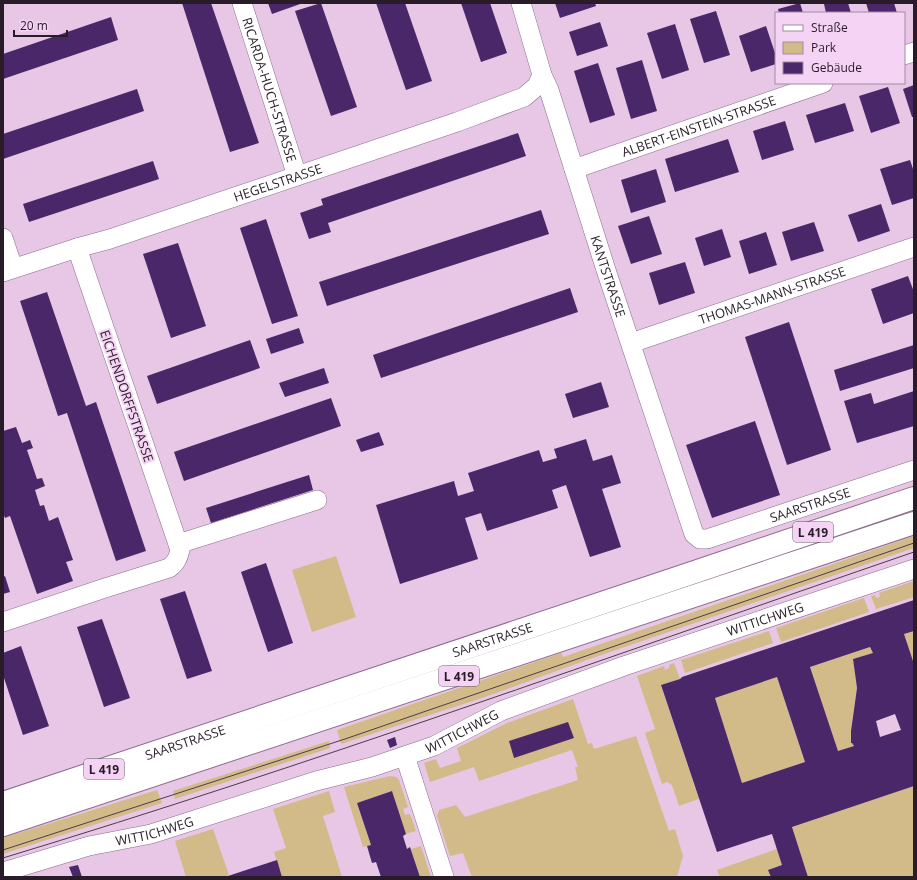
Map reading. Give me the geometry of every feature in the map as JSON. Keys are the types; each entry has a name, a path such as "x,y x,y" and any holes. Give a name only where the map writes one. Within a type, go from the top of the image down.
{"highway":[{"name":"SAARSTRASSE","path":"3,802 914,498"},
{"name":"SAARSTRASSE","path":"3,825 322,722 914,523"}],"street":[{"name":"RICARDA-HUCH-STRASSE","path":"242,3 298,176"},
{"name":"KANTSTRASSE","path":"522,3 542,75 549,90 605,267 694,534 700,539 707,539"},
{"name":"HEGELSTRASSE","path":"8,270 110,239 457,122 524,97 537,86 542,75"},
{"name":"ALBERT-EINSTEIN-STRASSE","path":"574,168 821,84"},
{"path":"3,238 8,270"},
{"name":"THOMAS-MANN-STRASSE","path":"631,343 914,247"},
{"name":"EICHENDORFFSTRASSE","path":"3,622 169,568 175,563 180,550 77,248"},
{"name":"SAARSTRASSE","path":"707,539 914,470"},
{"path":"178,544 316,500"},
{"name":"WITTICHWEG","path":"3,872 44,858 89,846 151,834 316,781 372,767 434,746 501,711 624,666 914,569"},
{"path":"405,756 444,877"}],"green space":[{"path":"914,536 914,548 584,661 485,697 341,744 337,730 561,653 563,657"},
{"path":"336,556 356,617 312,632 292,570"},
{"path":"914,581 914,597 876,609 871,596 875,595 876,598 880,597 879,593"},
{"path":"864,598 869,612 781,642 776,628"},
{"path":"769,631 773,643 685,673 681,660"},
{"path":"914,631 914,664 904,634"},
{"path":"870,647 873,653 853,659 857,688 852,721 851,743 854,746 838,751 810,667"},
{"path":"674,663 680,679 661,686 699,799 679,806 672,785 667,782 662,784 645,733 655,729 637,676 664,666 665,670 669,668 669,665"},
{"path":"777,677 805,762 742,783 715,698"},
{"path":"573,699 588,744 592,743 594,749 636,736 669,831 675,829 683,856 677,877 472,877 463,853 450,856 437,816 439,810 456,805 465,817 578,780 575,767 578,767 572,750 479,781 474,767 430,782 424,763 436,759 440,768 461,761 457,748 507,723"},
{"path":"329,741 330,748 175,799 173,791"},
{"path":"390,776 396,777 399,780 408,807 403,809 405,815 410,814 416,831 406,834 392,791 357,803 371,845 363,847 344,787"},
{"path":"914,786 914,877 808,877 792,827"},
{"path":"157,790 162,803 3,854 3,838"},
{"path":"329,791 335,812 323,816 342,877 282,877 274,852 286,848 273,809"},
{"path":"213,829 229,875 224,877 186,877 175,841"},
{"path":"421,846 431,877 420,877 411,849"},
{"path":"777,849 782,865 769,870 771,877 720,877 717,870"}],"building":[{"path":"182,3 211,3 259,143 230,152"},
{"path":"268,3 303,3 272,14"},
{"path":"321,3 357,107 331,116 295,11"},
{"path":"376,3 405,3 432,81 406,90"},
{"path":"461,3 490,3 507,53 481,62"},
{"path":"555,3 595,3 596,6 560,18"},
{"path":"800,3 803,12 779,12 778,9"},
{"path":"848,3 851,12 826,12 824,4"},
{"path":"866,3 894,3 897,12 869,12"},
{"path":"716,11 730,55 704,63 690,19"},
{"path":"111,17 118,40 3,79 3,54"},
{"path":"600,22 608,46 577,56 569,32"},
{"path":"675,24 689,70 662,79 647,33"},
{"path":"766,26 775,53 775,64 751,72 739,36"},
{"path":"642,60 657,111 631,119 616,68"},
{"path":"598,63 615,115 590,123 574,71"},
{"path":"914,85 914,117 912,117 903,89"},
{"path":"888,87 900,123 871,133 859,96"},
{"path":"137,89 144,111 3,159 3,134"},
{"path":"845,103 854,131 815,143 806,115"},
{"path":"785,121 794,150 762,160 753,131"},
{"path":"518,133 526,156 328,223 331,232 309,239 300,213 323,205 321,199"},
{"path":"728,139 739,172 675,192 665,159"},
{"path":"910,160 914,172 914,198 892,205 880,169"},
{"path":"153,161 159,179 29,222 23,204"},
{"path":"656,169 666,202 631,213 621,180"},
{"path":"881,204 890,231 858,242 848,215"},
{"path":"541,210 549,234 327,306 319,282"},
{"path":"649,216 662,254 631,264 618,226"},
{"path":"266,219 298,316 272,324 240,228"},
{"path":"814,222 824,251 791,261 782,232"},
{"path":"722,229 731,257 704,266 695,238"},
{"path":"766,232 777,265 749,274 739,241"},
{"path":"178,243 206,326 171,338 143,254"},
{"path":"685,262 695,293 659,305 649,273"},
{"path":"908,276 914,292 914,313 883,324 871,289"},
{"path":"570,288 578,312 381,378 373,355"},
{"path":"47,292 86,406 96,402 146,551 116,561 67,413 58,416 20,301"},
{"path":"789,322 831,450 787,465 745,337"},
{"path":"299,328 304,343 271,354 266,339"},
{"path":"250,340 260,368 157,404 147,376"},
{"path":"914,345 914,368 840,391 834,370"},
{"path":"324,368 329,383 285,397 279,383"},
{"path":"601,382 609,407 573,418 565,394"},
{"path":"914,391 914,426 857,443 844,401 871,393 874,404"},
{"path":"331,398 341,426 184,481 174,452"},
{"path":"755,421 780,495 712,518 686,445"},
{"path":"16,427 22,443 30,440 33,448 27,450 37,479 42,478 45,486 35,490 40,506 44,505 49,521 58,517 73,560 66,562 73,581 37,594 10,516 5,518 3,513 3,431"},
{"path":"379,432 384,445 361,452 356,440"},
{"path":"586,439 593,461 612,455 621,483 602,489 621,547 590,557 566,485 552,490 558,508 487,531 481,513 465,518 478,559 400,584 376,505 454,481 458,496 474,491 468,473 539,450 543,462 557,458 554,449"},
{"path":"309,475 313,490 211,523 206,508"},
{"path":"266,563 293,643 268,652 241,572"},
{"path":"5,576 10,592 3,594 3,577"},
{"path":"185,591 212,671 187,679 160,599"},
{"path":"914,600 914,631 904,634 914,664 914,786 792,827 808,877 771,877 768,870 782,865 772,834 717,852 661,685","holes":["870,647 873,653 853,659 857,688 851,731 851,743 854,746 838,751 810,667","777,677 805,762 742,783 715,698","895,714 901,730 880,737 876,721"]},
{"path":"102,619 130,698 104,707 77,627"},
{"path":"21,646 49,726 23,735 3,675 3,653"},
{"path":"568,722 574,738 514,758 509,741"},
{"path":"395,737 397,745 390,748 387,740"},
{"path":"392,791 406,834 403,836 407,849 410,847 420,877 381,877 376,862 372,863 367,846 371,845 357,803"},
{"path":"277,860 282,877 225,877"},
{"path":"78,865 82,877 73,877 69,867"}],"tram line":[{"path":"3,850 345,739 914,543"},
{"path":"3,858 232,786 346,748 914,552"}]}
